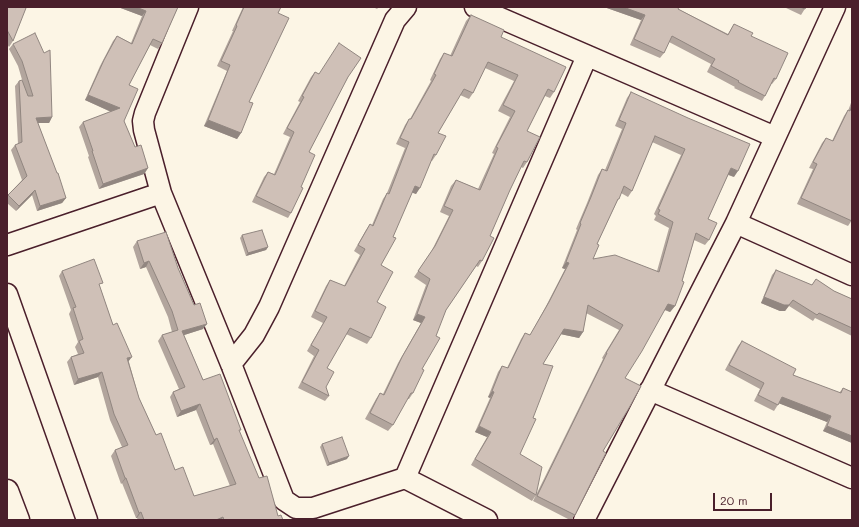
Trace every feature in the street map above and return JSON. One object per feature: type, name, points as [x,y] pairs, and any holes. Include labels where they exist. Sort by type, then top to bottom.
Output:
[{"type":"street","points":[[188,7],[145,113],[144,130],[161,193],[231,364],[284,500],[296,508],[313,508],[405,478],[487,520]]},
{"type":"street","points":[[231,364],[254,335],[269,307],[395,20],[406,7]]},
{"type":"street","points":[[475,7],[775,137]]},
{"type":"street","points":[[584,520],[736,223],[835,7]]},
{"type":"street","points":[[405,478],[588,56]]},
{"type":"street","points":[[7,246],[161,193]]},
{"type":"street","points":[[736,223],[852,275]]},
{"type":"street","points":[[7,294],[87,520]]},
{"type":"street","points":[[650,390],[852,478]]},
{"type":"building","points":[[7,7],[26,8],[13,41],[7,30]]},
{"type":"building","points":[[136,7],[178,7],[162,43],[153,39],[129,85],[138,89],[124,121],[135,147],[141,145],[148,168],[103,184],[83,122],[120,108],[88,95],[117,36],[132,44],[146,11]]},
{"type":"building","points":[[244,7],[281,7],[278,13],[289,18],[249,102],[253,103],[241,133],[208,120],[230,65],[221,61]]},
{"type":"building","points":[[623,7],[679,7],[678,9],[728,35],[734,24],[753,33],[751,36],[788,53],[776,79],[774,78],[765,96],[711,66],[715,59],[672,36],[664,53],[634,39],[645,15]]},
{"type":"building","points":[[471,15],[504,30],[501,37],[566,67],[554,92],[548,89],[527,131],[540,137],[527,162],[524,161],[510,190],[490,236],[494,238],[482,261],[480,260],[446,310],[436,336],[440,338],[422,369],[424,370],[413,393],[411,393],[393,425],[370,413],[380,393],[384,395],[402,357],[425,317],[417,314],[430,279],[418,271],[435,246],[453,210],[444,206],[456,180],[480,190],[498,148],[496,147],[515,111],[503,105],[518,75],[488,62],[473,93],[464,89],[438,133],[446,136],[436,155],[434,154],[420,188],[415,186],[393,237],[396,238],[381,265],[393,272],[377,302],[386,307],[371,338],[350,328],[327,368],[334,372],[326,387],[329,396],[302,382],[319,350],[311,345],[327,317],[315,311],[330,280],[345,286],[365,249],[358,245],[370,224],[373,226],[387,193],[389,194],[409,142],[400,138],[409,119],[411,119],[436,75],[434,74],[444,53],[452,56]]},
{"type":"building","points":[[35,33],[44,53],[50,50],[52,117],[36,118],[58,173],[66,198],[40,206],[35,190],[19,206],[8,195],[27,176],[15,145],[22,142],[19,81],[22,80],[28,96],[33,96],[22,61],[13,44]]},
{"type":"building","points":[[339,43],[361,58],[348,77],[309,152],[315,155],[301,187],[303,188],[291,213],[256,196],[268,172],[275,175],[294,132],[287,128],[304,97],[302,96],[315,72],[319,74]]},
{"type":"building","points":[[631,92],[750,144],[738,171],[731,168],[708,219],[717,223],[709,240],[696,233],[682,281],[684,282],[675,306],[668,304],[625,378],[641,386],[603,451],[606,453],[575,515],[537,496],[606,353],[623,325],[588,305],[583,332],[564,329],[543,364],[553,366],[533,418],[536,419],[520,454],[542,467],[536,495],[475,459],[491,432],[479,426],[494,392],[492,391],[502,366],[508,368],[525,333],[530,335],[569,263],[566,262],[581,224],[580,223],[602,169],[607,171],[626,123],[619,120]],"holes":[[[655,136],[685,149],[658,209],[660,210],[658,214],[673,222],[659,272],[615,255],[593,259],[599,245],[597,244],[624,186],[632,191]]]},
{"type":"building","points":[[852,105],[852,221],[801,198],[817,164],[813,162],[826,138],[833,141],[848,110],[850,111]]},
{"type":"building","points":[[262,230],[268,247],[248,253],[242,235]]},
{"type":"building","points":[[166,232],[178,268],[194,305],[200,303],[207,324],[182,331],[203,380],[220,374],[241,430],[239,430],[259,478],[267,476],[278,516],[281,515],[283,520],[224,520],[223,517],[216,520],[144,520],[141,512],[139,513],[115,450],[128,445],[114,414],[102,372],[78,379],[71,357],[84,353],[79,341],[83,339],[73,308],[76,307],[62,271],[94,259],[103,283],[99,284],[113,325],[117,323],[132,357],[127,358],[139,398],[156,435],[161,433],[175,470],[183,467],[194,496],[236,484],[217,438],[214,440],[200,404],[181,411],[173,392],[185,387],[162,335],[178,330],[172,311],[149,261],[144,263],[137,241]]},
{"type":"building","points":[[776,270],[812,285],[816,279],[834,291],[852,299],[852,328],[819,313],[817,315],[793,300],[789,305],[784,305],[764,297]]},
{"type":"building","points":[[742,341],[796,369],[793,375],[841,393],[843,388],[852,392],[852,436],[827,426],[831,416],[782,397],[778,405],[758,395],[764,383],[729,365]]},
{"type":"building","points":[[342,437],[349,456],[329,463],[322,444]]}]
